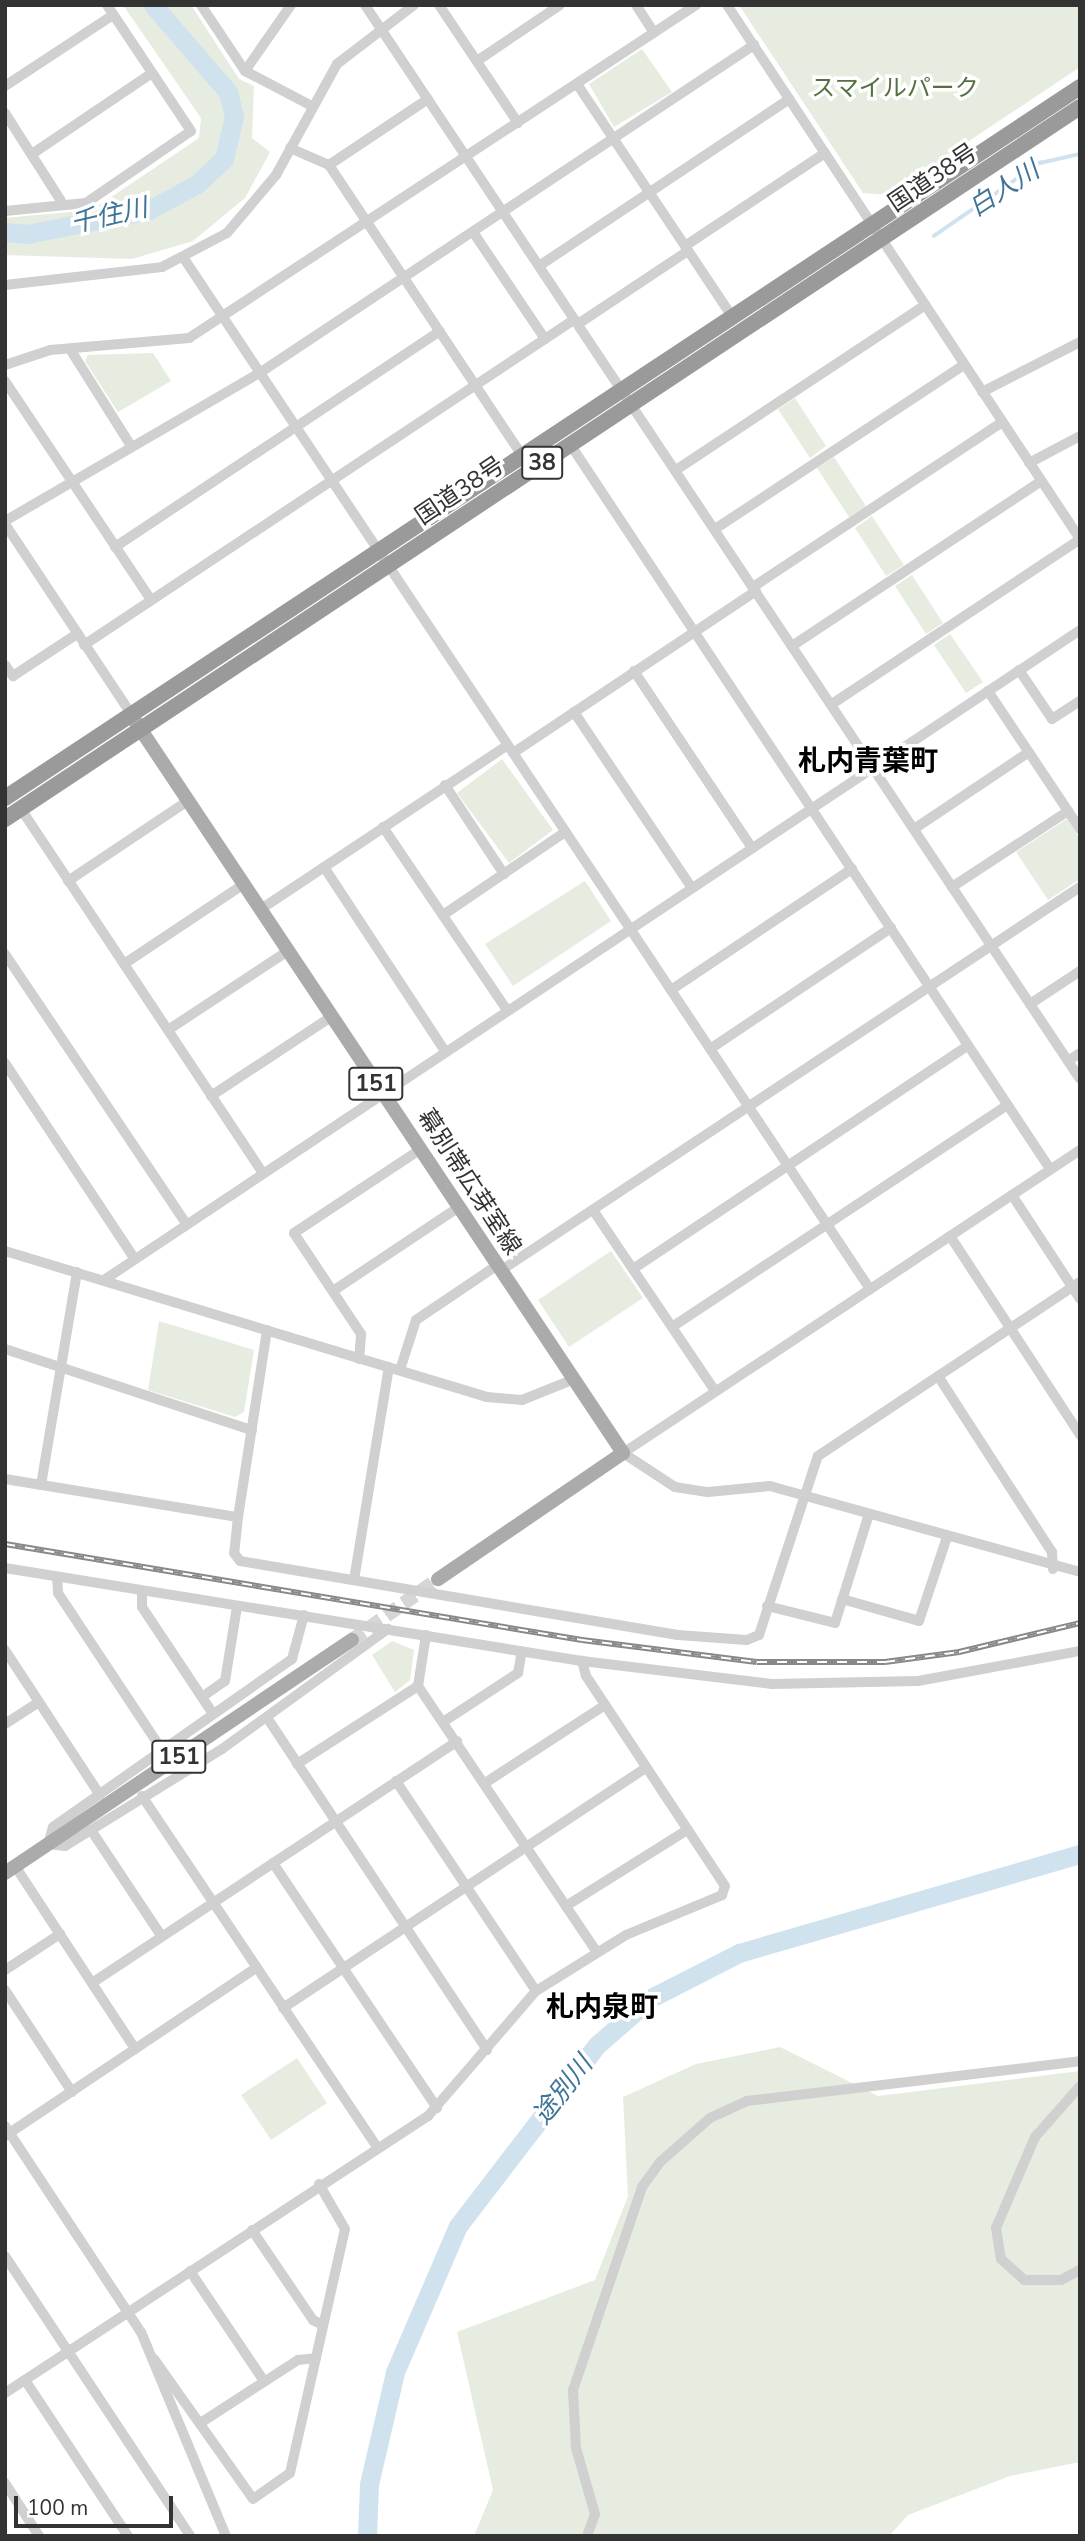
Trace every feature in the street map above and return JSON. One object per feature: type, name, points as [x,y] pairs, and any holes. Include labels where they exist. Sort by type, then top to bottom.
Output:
[{"type":"highway","name":"国道38号","points":[[5,819],[570,444],[627,396],[732,316],[1080,87]]},
{"type":"highway","name":"国道38号","points":[[5,798],[522,455],[627,396],[882,239],[1080,107]]},
{"type":"main road","name":"幕別帯広芽室線","points":[[131,714],[623,1453]]},
{"type":"main road","points":[[438,1579],[623,1453]]},
{"type":"main road","name":"151","points":[[10,1870],[352,1640]]},
{"type":"street","points":[[201,5],[244,71],[310,105]]},
{"type":"street","points":[[365,5],[1080,1079]]},
{"type":"street","points":[[5,285],[120,274],[183,257],[243,218],[289,148],[310,105],[337,64],[380,28],[414,5]]},
{"type":"street","points":[[439,5],[518,123]]},
{"type":"street","points":[[477,61],[560,5]]},
{"type":"street","points":[[636,5],[654,33]]},
{"type":"street","points":[[5,366],[70,349],[158,345],[188,338],[224,318],[369,223],[696,5]]},
{"type":"street","points":[[727,5],[1080,539],[832,704]]},
{"type":"street","points":[[244,71],[285,7]]},
{"type":"street","points":[[5,86],[110,10],[191,131],[86,203],[61,201],[5,211]]},
{"type":"street","points":[[131,714],[5,522],[70,479],[261,372],[754,45]]},
{"type":"street","points":[[32,154],[152,73]]},
{"type":"street","points":[[577,84],[732,316]]},
{"type":"street","points":[[330,166],[428,99]]},
{"type":"street","points":[[539,266],[789,99]]},
{"type":"street","points":[[5,113],[61,201]]},
{"type":"street","points":[[289,148],[330,166],[522,455]]},
{"type":"street","points":[[84,645],[475,385],[686,249],[825,153]]},
{"type":"street","points":[[473,232],[545,339]]},
{"type":"street","points":[[183,257],[870,1289]]},
{"type":"street","points":[[676,470],[925,305]]},
{"type":"street","points":[[116,547],[440,331]]},
{"type":"street","points":[[982,392],[1080,342]]},
{"type":"street","points":[[70,349],[131,446]]},
{"type":"street","points":[[715,529],[964,365]]},
{"type":"street","points":[[5,381],[151,600]]},
{"type":"street","points":[[261,909],[446,785],[574,712],[1002,422]]},
{"type":"street","points":[[1029,463],[1080,436]]},
{"type":"street","points":[[570,444],[1050,1170]]},
{"type":"street","points":[[792,646],[1041,481]]},
{"type":"street","points":[[104,1280],[262,1172],[1080,630]]},
{"type":"street","points":[[5,665],[13,676],[78,634]]},
{"type":"street","points":[[1019,670],[1052,719],[1080,701]]},
{"type":"street","points":[[634,671],[752,848]]},
{"type":"street","points":[[988,691],[1080,829]]},
{"type":"street","points":[[574,712],[691,887]]},
{"type":"street","points":[[914,829],[1029,752]]},
{"type":"street","points":[[446,785],[504,874]]},
{"type":"street","points":[[68,881],[189,800]]},
{"type":"street","points":[[21,809],[262,1172]]},
{"type":"street","points":[[952,887],[1068,811]]},
{"type":"street","points":[[383,827],[507,1010]]},
{"type":"street","points":[[443,915],[565,832]]},
{"type":"street","points":[[324,867],[445,1051]]},
{"type":"street","points":[[671,990],[852,869]]},
{"type":"street","points":[[124,964],[244,884]]},
{"type":"street","points":[[354,1580],[395,1369],[416,1320],[593,1210],[1080,887]]},
{"type":"street","points":[[710,1049],[891,928]]},
{"type":"street","points":[[168,1030],[288,951]]},
{"type":"street","points":[[5,954],[186,1223]]},
{"type":"street","points":[[1030,1004],[1080,971]]},
{"type":"street","points":[[211,1096],[331,1017]]},
{"type":"street","points":[[633,1269],[968,1046]]},
{"type":"street","points":[[1068,1061],[1080,1053]]},
{"type":"street","points":[[5,1063],[134,1258]]},
{"type":"street","points":[[672,1327],[1007,1105]]},
{"type":"street","points":[[359,1359],[361,1334],[294,1233],[421,1149]]},
{"type":"street","points":[[1079,1152],[623,1453],[675,1487],[708,1492],[757,1485],[802,1493],[1053,1569],[1080,1572]]},
{"type":"street","points":[[1012,1195],[1076,1284],[1080,1299]]},
{"type":"street","points":[[332,1291],[459,1207]]},
{"type":"street","points":[[593,1210],[715,1391]]},
{"type":"street","points":[[950,1236],[1080,1434]]},
{"type":"street","points":[[5,1251],[506,1401],[544,1395],[572,1380]]},
{"type":"street","points":[[41,1485],[77,1272]]},
{"type":"street","points":[[267,1330],[237,1517],[234,1553],[240,1561],[678,1635],[747,1640],[758,1635],[802,1493],[818,1456],[1076,1284]]},
{"type":"street","points":[[5,1349],[61,1371],[252,1430]]},
{"type":"street","points":[[938,1376],[1052,1552],[1053,1569]]},
{"type":"street","points":[[5,1479],[237,1517]]},
{"type":"street","points":[[767,1606],[835,1623],[869,1514]]},
{"type":"street","points":[[842,1599],[919,1621],[947,1537]]},
{"type":"street","points":[[5,1568],[237,1607],[304,1615],[705,1679],[837,1685],[984,1671],[1080,1651]]},
{"type":"street","points":[[57,1577],[58,1593],[164,1753]]},
{"type":"street","points":[[142,1591],[142,1607],[213,1714]]},
{"type":"street","points":[[202,1697],[225,1681],[237,1607]]},
{"type":"street","points":[[304,1615],[292,1659],[213,1714],[164,1753],[53,1827],[48,1844],[65,1846],[268,1719],[388,1629]]},
{"type":"street","points":[[426,1635],[418,1686],[596,1951]]},
{"type":"street","points":[[5,1650],[100,1795]]},
{"type":"street","points":[[443,1722],[518,1672],[522,1651]]},
{"type":"street","points":[[6,2390],[437,2108],[536,1991],[596,1951],[722,1895],[725,1886],[605,1706],[582,1661]]},
{"type":"street","points":[[297,1764],[418,1686]]},
{"type":"street","points":[[5,1724],[39,1702]]},
{"type":"street","points":[[485,1783],[605,1706]]},
{"type":"street","points":[[268,1719],[487,2050]]},
{"type":"street","points":[[92,1983],[457,1741]]},
{"type":"street","points":[[283,2008],[646,1768]]},
{"type":"street","points":[[396,1781],[536,1991]]},
{"type":"street","points":[[142,1796],[378,2148]]},
{"type":"street","points":[[90,1830],[162,1937]]},
{"type":"street","points":[[566,1906],[687,1830]]},
{"type":"street","points":[[273,1863],[437,2108]]},
{"type":"street","points":[[10,1870],[60,1934],[135,2049]]},
{"type":"street","points":[[5,1970],[60,1934]]},
{"type":"street","points":[[226,2536],[154,2359],[128,2312],[7,2132],[72,2092],[256,1968]]},
{"type":"street","points":[[5,1990],[72,2092]]},
{"type":"street","points":[[587,2536],[595,2514],[575,2438],[573,2390],[642,2186],[667,2155],[710,2118],[747,2101],[1080,2061]]},
{"type":"street","points":[[1080,2086],[1035,2137],[996,2228],[1002,2259],[1024,2280],[1061,2280],[1080,2270]]},
{"type":"street","points":[[154,2359],[202,2423],[253,2499],[290,2473],[295,2462],[345,2229],[319,2184]]},
{"type":"street","points":[[252,2230],[313,2320],[323,2325]]},
{"type":"street","points":[[5,2256],[190,2536]]},
{"type":"street","points":[[190,2271],[264,2381]]},
{"type":"street","points":[[202,2423],[298,2360],[316,2358]]},
{"type":"street","points":[[25,2380],[128,2536]]},
{"type":"street","points":[[5,2483],[39,2536]]},
{"type":"green space","points":[[123,5],[191,5],[239,79],[254,86],[252,138],[270,152],[245,198],[193,241],[132,259],[5,255],[5,218],[92,210],[199,138],[201,118]]},
{"type":"green space","name":"スマイルパーク","points":[[739,5],[1080,5],[1080,67],[888,195],[863,193]]},
{"type":"green space","points":[[642,49],[672,92],[614,127],[589,84]]},
{"type":"green space","points":[[153,353],[171,381],[118,412],[85,361],[88,355]]},
{"type":"green space","points":[[795,398],[826,446],[810,458],[778,409]]},
{"type":"green space","points":[[834,457],[866,506],[849,517],[817,468]]},
{"type":"green space","points":[[872,516],[904,565],[886,576],[855,528]]},
{"type":"green space","points":[[912,575],[943,623],[926,634],[895,586]]},
{"type":"green space","points":[[950,634],[983,682],[966,693],[934,645]]},
{"type":"green space","points":[[502,759],[553,830],[509,863],[457,793]]},
{"type":"green space","points":[[1067,819],[1080,839],[1080,879],[1048,900],[1016,852]]},
{"type":"green space","points":[[585,881],[611,921],[513,986],[485,944]]},
{"type":"green space","points":[[611,1251],[643,1298],[569,1347],[538,1300]]},
{"type":"green space","points":[[159,1321],[254,1350],[244,1412],[235,1417],[148,1390]]},
{"type":"green space","points":[[392,1641],[414,1650],[410,1680],[395,1692],[372,1655]]},
{"type":"green space","points":[[780,2047],[878,2096],[1080,2071],[1080,2462],[1010,2476],[908,2515],[889,2536],[474,2536],[493,2490],[457,2332],[595,2280],[628,2196],[623,2097],[696,2064]]},
{"type":"green space","points":[[297,2058],[327,2103],[271,2140],[241,2095]]},
{"type":"waterway","name":"千住川","points":[[5,232],[27,234],[149,210],[197,184],[224,159],[234,116],[228,92],[153,5]]},
{"type":"waterway","name":"白人川","points":[[934,236],[1040,163],[1080,154]]},
{"type":"waterway","name":"途別川","points":[[367,2536],[369,2484],[395,2372],[458,2226],[597,2045],[651,1998],[739,1953],[1080,1854]]},
{"type":"tunnel","points":[[352,1640],[438,1579]]},
{"type":"railway","points":[[5,1544],[582,1640],[757,1662],[885,1662],[959,1652],[1080,1623]]},
{"type":"district","name":"札内青葉町","points":[[868,761]]},
{"type":"district","name":"札内泉町","points":[[602,2007]]}]
